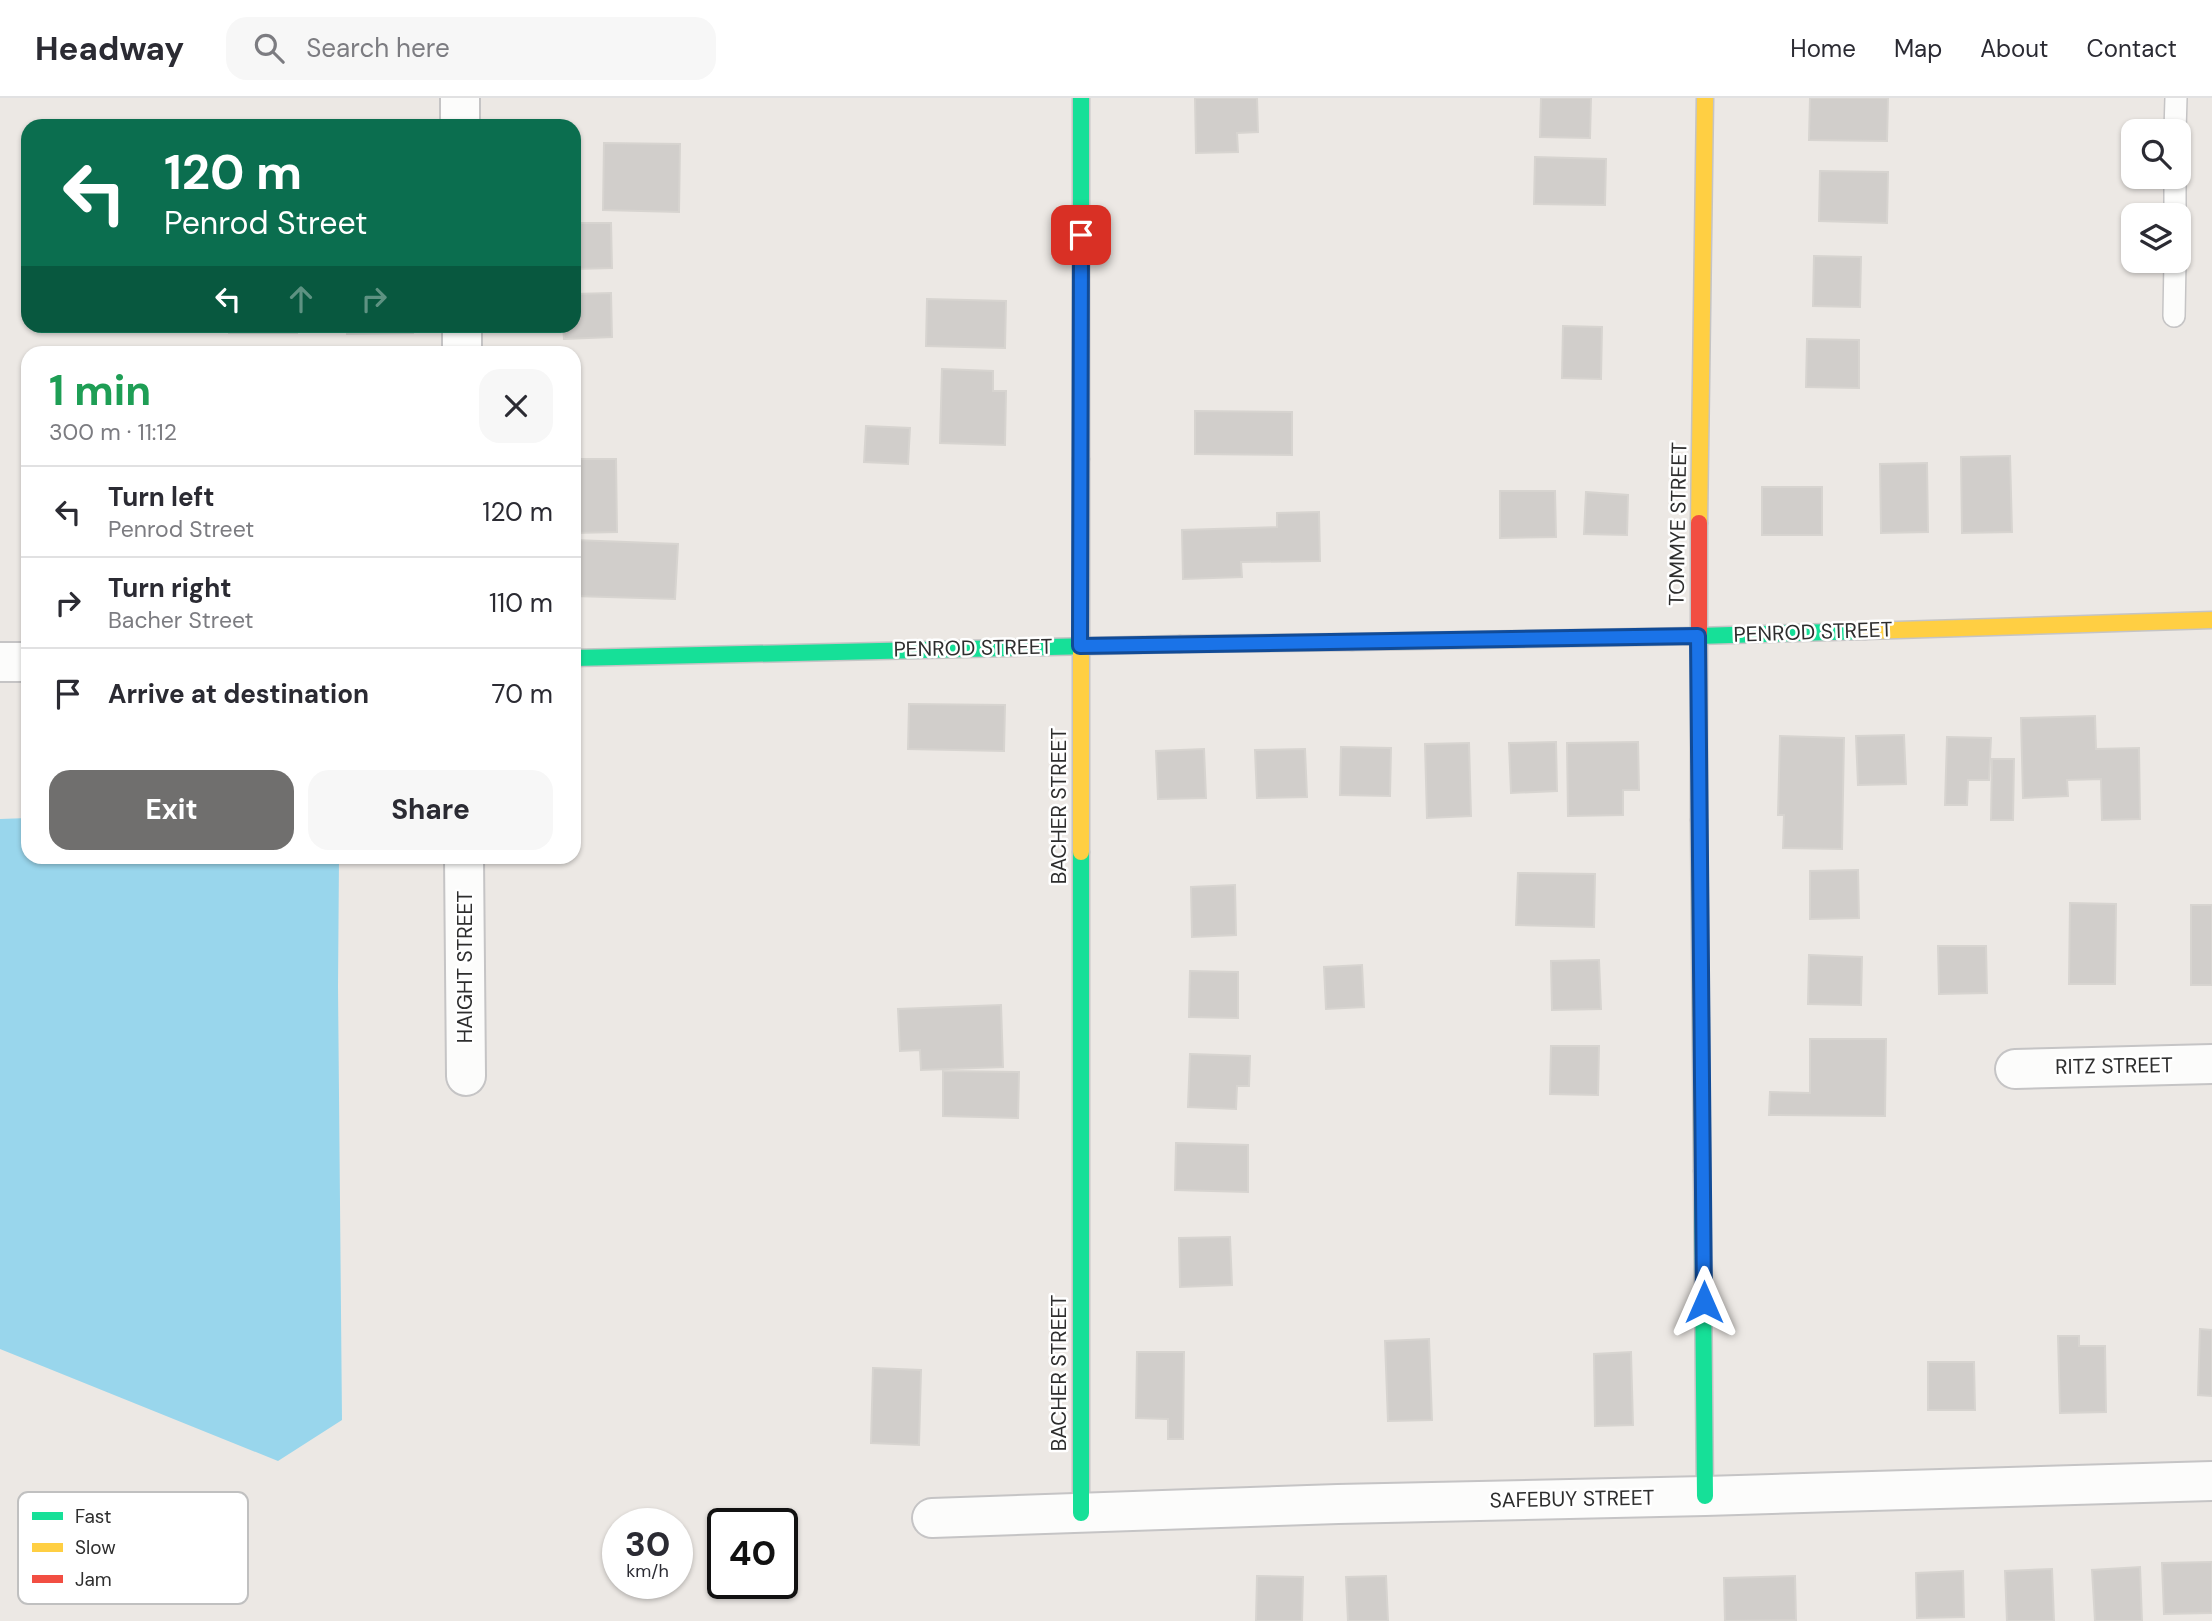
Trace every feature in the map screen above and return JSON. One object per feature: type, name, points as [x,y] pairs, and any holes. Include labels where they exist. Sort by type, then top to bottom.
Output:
[{"type":"street","points":[[460,98],[460,119]]},
{"type":"street","name":"BACHER STREET","points":[[1081,98],[1081,1513]]},
{"type":"street","name":"TOMMYE STREET","points":[[1705,98],[1698,636],[1705,1496]]},
{"type":"street","name":"PENROD STREET","points":[[581,658],[1698,636],[2212,620]]},
{"type":"street","points":[[0,662],[21,662]]},
{"type":"street","name":"HAIGHT STREET","points":[[464,864],[466,1076]]},
{"type":"street","name":"RITZ STREET","points":[[2015,1069],[2212,1064]]},
{"type":"street","name":"SAFEBUY STREET","points":[[932,1518],[1338,1504],[2212,1481]]},
{"type":"lane","points":[[2175,119],[2176,98]]},
{"type":"lane","points":[[2174,316],[2175,273]]},
{"type":"water","points":[[21,818],[21,864],[339,864],[342,1420],[278,1461],[0,1349],[0,819]]},
{"type":"building","points":[[1195,98],[1257,98],[1258,132],[1237,133],[1238,152],[1196,153]]},
{"type":"building","points":[[1541,98],[1591,98],[1590,138],[1540,137]]},
{"type":"building","points":[[1810,98],[1888,98],[1887,141],[1809,140]]},
{"type":"building","points":[[604,143],[680,144],[679,212],[603,210]]},
{"type":"building","points":[[1535,157],[1606,159],[1605,205],[1534,204]]},
{"type":"building","points":[[1820,171],[1888,172],[1887,223],[1819,221]]},
{"type":"building","points":[[581,223],[611,223],[612,268],[581,269]]},
{"type":"building","points":[[1814,256],[1861,257],[1860,307],[1813,306]]},
{"type":"building","points":[[611,293],[612,337],[564,339],[564,333],[581,333],[581,294]]},
{"type":"building","points":[[927,299],[1006,301],[1005,348],[926,346]]},
{"type":"building","points":[[1563,326],[1602,327],[1601,379],[1562,378]]},
{"type":"building","points":[[347,333],[413,333],[347,334]]},
{"type":"building","points":[[1807,339],[1859,340],[1859,388],[1806,387]]},
{"type":"building","points":[[942,369],[993,371],[993,391],[1006,391],[1005,445],[940,443]]},
{"type":"building","points":[[1195,411],[1292,412],[1292,455],[1195,454]]},
{"type":"building","points":[[866,426],[910,428],[908,464],[864,462]]},
{"type":"building","points":[[2010,456],[2012,532],[1962,533],[1961,457]]},
{"type":"building","points":[[581,459],[616,459],[617,532],[581,533]]},
{"type":"building","points":[[1927,463],[1928,532],[1881,533],[1880,464]]},
{"type":"building","points":[[1762,487],[1822,487],[1822,535],[1762,535]]},
{"type":"building","points":[[1500,491],[1555,491],[1556,537],[1500,538]]},
{"type":"building","points":[[1586,492],[1628,495],[1627,535],[1584,534]]},
{"type":"building","points":[[1319,512],[1320,561],[1241,562],[1242,577],[1183,579],[1182,530],[1277,527],[1277,513]]},
{"type":"building","points":[[581,540],[678,544],[675,599],[581,596]]},
{"type":"building","points":[[909,704],[1005,705],[1004,751],[908,749]]},
{"type":"building","points":[[2095,716],[2096,749],[2139,748],[2140,819],[2102,820],[2101,779],[2067,780],[2068,796],[2023,798],[2021,718]]},
{"type":"building","points":[[1904,735],[1906,784],[1858,785],[1856,736]]},
{"type":"building","points":[[1780,736],[1844,738],[1842,849],[1783,848],[1784,815],[1778,815]]},
{"type":"building","points":[[1947,737],[1991,738],[1989,780],[1968,780],[1967,805],[1945,805]]},
{"type":"building","points":[[1556,742],[1557,791],[1511,793],[1509,743]]},
{"type":"building","points":[[1638,742],[1639,790],[1623,790],[1623,815],[1568,816],[1567,743]]},
{"type":"building","points":[[1469,743],[1471,816],[1427,818],[1425,744]]},
{"type":"building","points":[[1341,747],[1391,748],[1390,796],[1340,795]]},
{"type":"building","points":[[1204,749],[1206,798],[1158,799],[1156,751]]},
{"type":"building","points":[[1305,749],[1307,797],[1257,798],[1255,750]]},
{"type":"building","points":[[1992,759],[2014,759],[2013,820],[1991,820]]},
{"type":"building","points":[[1858,870],[1859,918],[1810,919],[1810,871]]},
{"type":"building","points":[[1518,873],[1595,874],[1594,927],[1516,925]]},
{"type":"building","points":[[1235,885],[1236,935],[1192,937],[1191,887]]},
{"type":"building","points":[[2070,903],[2116,904],[2115,984],[2069,984]]},
{"type":"building","points":[[2191,905],[2212,905],[2212,985],[2191,985]]},
{"type":"building","points":[[1938,946],[1986,946],[1987,993],[1939,994]]},
{"type":"building","points":[[1809,955],[1862,957],[1861,1005],[1808,1004]]},
{"type":"building","points":[[1599,960],[1601,1009],[1552,1010],[1551,961]]},
{"type":"building","points":[[1362,965],[1364,1007],[1326,1009],[1324,967]]},
{"type":"building","points":[[1190,971],[1238,972],[1238,1018],[1189,1017]]},
{"type":"building","points":[[1001,1005],[1003,1067],[921,1070],[920,1050],[900,1051],[898,1009]]},
{"type":"building","points":[[1810,1039],[1886,1039],[1885,1116],[1769,1115],[1770,1092],[1810,1093]]},
{"type":"building","points":[[1551,1046],[1599,1046],[1598,1095],[1550,1094]]},
{"type":"building","points":[[1190,1054],[1250,1056],[1249,1086],[1237,1086],[1236,1109],[1188,1107]]},
{"type":"building","points":[[943,1071],[1019,1072],[1018,1118],[943,1116]]},
{"type":"building","points":[[1176,1143],[1248,1145],[1248,1192],[1175,1190]]},
{"type":"building","points":[[1230,1237],[1232,1285],[1180,1287],[1179,1238]]},
{"type":"building","points":[[2200,1329],[2212,1330],[2212,1396],[2198,1395]]},
{"type":"building","points":[[2058,1336],[2079,1336],[2079,1346],[2105,1346],[2106,1412],[2060,1413]]},
{"type":"building","points":[[1429,1339],[1432,1420],[1388,1421],[1385,1341]]},
{"type":"building","points":[[1137,1352],[1184,1352],[1183,1439],[1168,1439],[1168,1419],[1136,1418]]},
{"type":"building","points":[[1631,1352],[1633,1425],[1595,1426],[1594,1354]]},
{"type":"building","points":[[1928,1362],[1974,1362],[1975,1410],[1928,1410]]},
{"type":"building","points":[[873,1368],[921,1370],[919,1445],[871,1443]]},
{"type":"building","points":[[2212,1562],[2212,1613],[2164,1614],[2162,1563]]},
{"type":"building","points":[[2140,1567],[2142,1621],[2095,1621],[2092,1570]]},
{"type":"building","points":[[2052,1569],[2054,1621],[2007,1621],[2005,1571]]},
{"type":"building","points":[[1963,1571],[1964,1617],[1917,1618],[1916,1573]]},
{"type":"building","points":[[1257,1576],[1303,1577],[1302,1621],[1256,1621]]},
{"type":"building","points":[[1386,1576],[1388,1621],[1348,1621],[1346,1577]]},
{"type":"building","points":[[1795,1576],[1796,1620],[1725,1621],[1724,1578]]},
{"type":"traffic: fast","points":[[1081,98],[1081,459]]},
{"type":"traffic: fast","points":[[1352,642],[1865,631]]},
{"type":"traffic: fast","points":[[581,658],[1180,644]]},
{"type":"traffic: fast","points":[[1081,852],[1081,1513]]},
{"type":"traffic: fast","points":[[1702,1171],[1705,1496]]},
{"type":"traffic: slow","points":[[1699,523],[1705,98]]},
{"type":"traffic: slow","points":[[1081,459],[1081,852]]},
{"type":"traffic: slow","points":[[1865,631],[2212,620]]},
{"type":"traffic: slow","points":[[1699,820],[1702,1171]]},
{"type":"traffic: jam","points":[[1699,523],[1699,820]]},
{"type":"traffic: jam","points":[[1180,644],[1352,642]]},
{"type":"route","points":[[1081,235],[1080,646],[1698,636],[1704,1302]]}]
